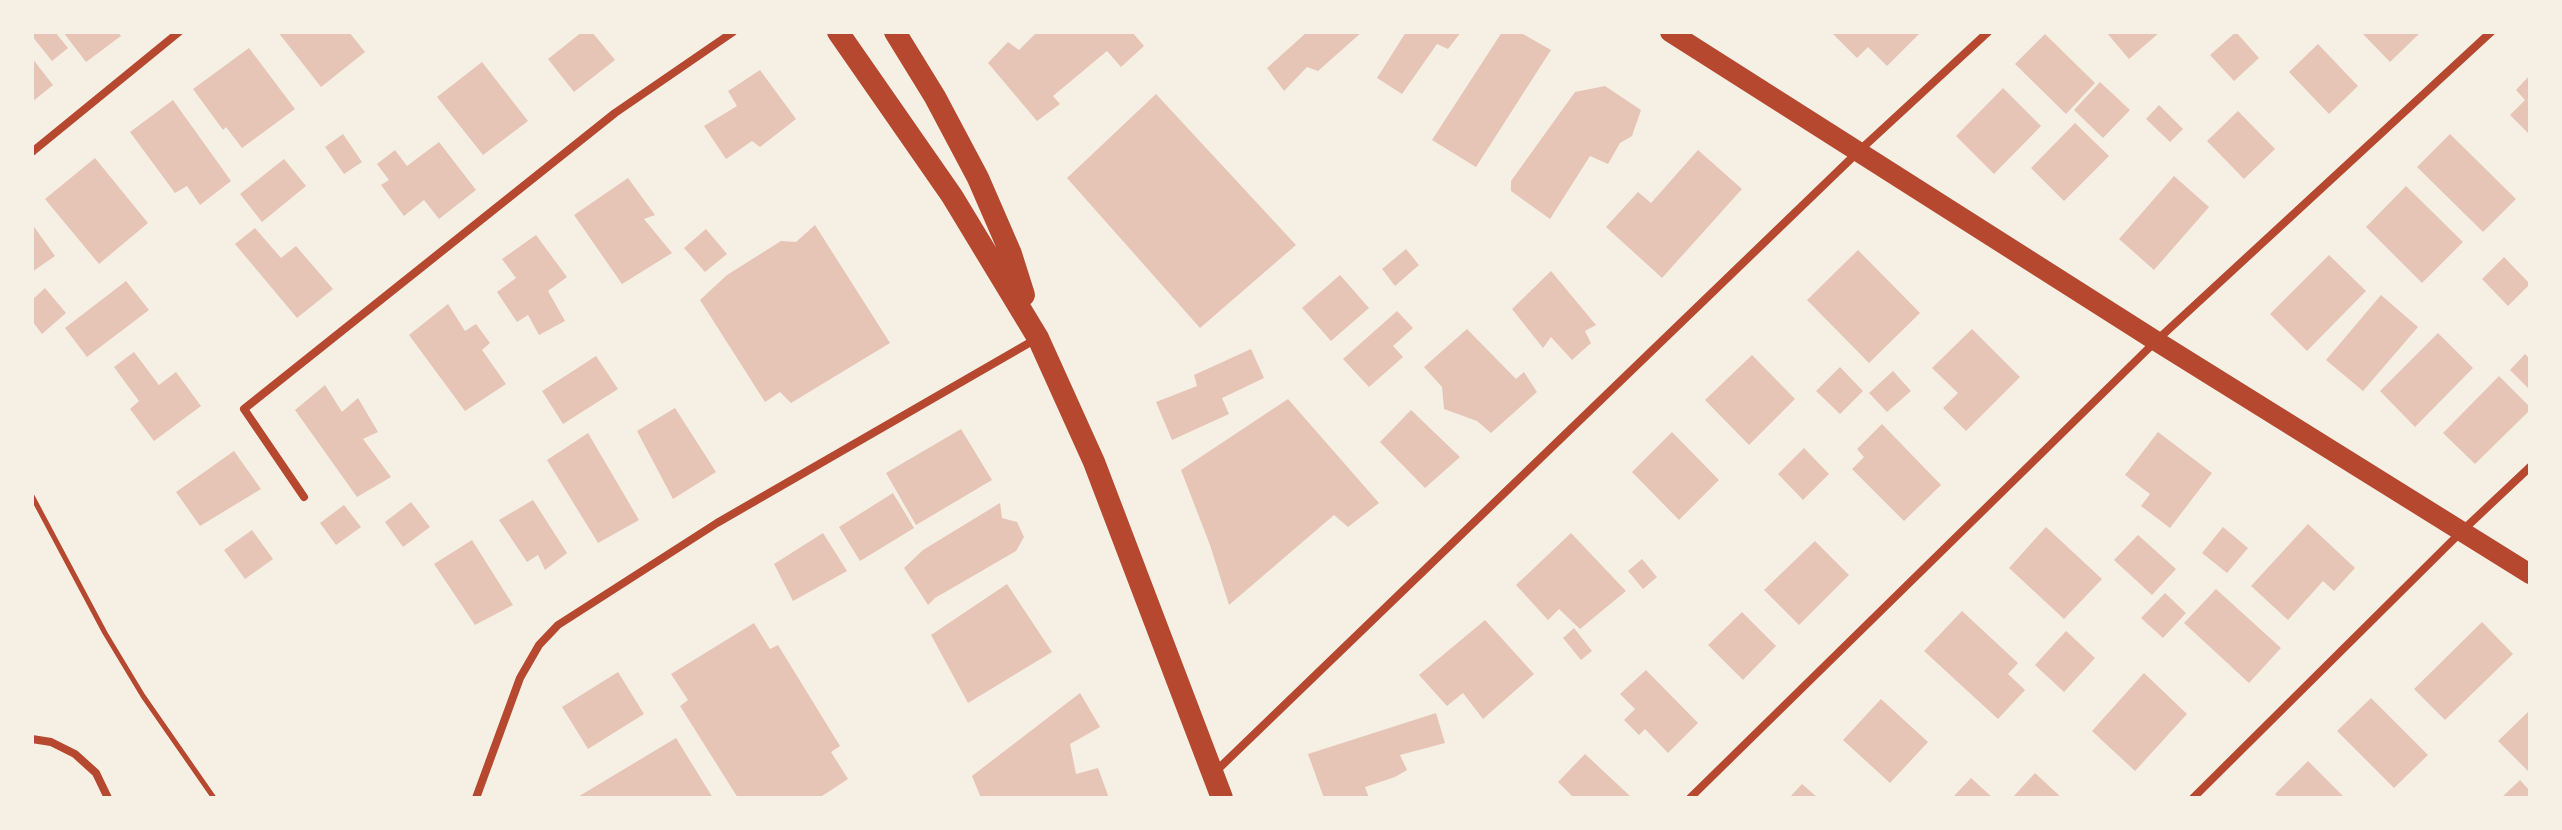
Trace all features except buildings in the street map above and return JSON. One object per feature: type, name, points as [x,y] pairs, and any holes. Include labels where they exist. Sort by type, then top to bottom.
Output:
[{"type":"highway","points":[[838,32],[952,196],[1038,338]]},
{"type":"highway","points":[[895,32],[935,97],[978,178],[1011,254],[1038,338],[1094,462],[1222,798]]},
{"type":"main road","points":[[1670,32],[2530,574]]},
{"type":"street","points":[[32,152],[179,32]]},
{"type":"street","points":[[304,497],[244,409],[615,113],[733,32]]},
{"type":"street","points":[[1213,774],[1860,150],[1988,32]]},
{"type":"street","points":[[1690,798],[2156,341],[2491,32]]},
{"type":"street","points":[[476,798],[520,678],[539,645],[558,625],[717,523],[1038,338]]},
{"type":"street","points":[[2193,798],[2530,467]]},
{"type":"street","points":[[32,739],[51,742],[75,754],[96,773],[108,798]]},
{"type":"path","points":[[32,496],[105,633],[214,798]]}]
